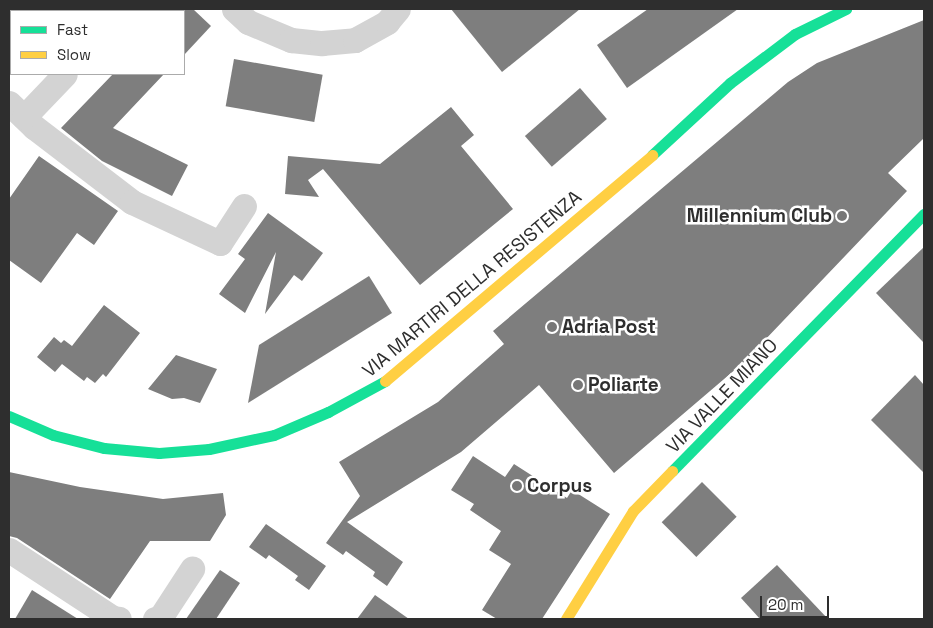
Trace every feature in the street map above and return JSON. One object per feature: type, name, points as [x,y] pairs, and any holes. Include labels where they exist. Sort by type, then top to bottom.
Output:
[{"type":"main road","name":"VIA MARTIRI DELLA RESISTENZA","points":[[9,416],[53,435],[104,448],[159,453],[209,449],[274,435],[378,388],[656,152],[730,83],[795,34],[846,9]]},
{"type":"main road","name":"VIA VALLE MIANO","points":[[566,619],[633,511],[924,214]]},
{"type":"street","points":[[234,9],[248,22],[291,40],[322,44],[355,40],[387,22],[398,9]]},
{"type":"street","points":[[64,75],[16,110],[132,202],[220,243],[244,206]]},
{"type":"street","points":[[9,550],[113,618],[119,619]]},
{"type":"street","points":[[155,619],[160,618],[192,569]]},
{"type":"building","points":[[193,9],[211,26],[185,54],[185,10]]},
{"type":"building","points":[[451,9],[580,9],[502,72]]},
{"type":"building","points":[[648,9],[738,9],[627,88],[597,45]]},
{"type":"building","points":[[924,20],[924,138],[888,173],[907,191],[744,362],[614,473],[539,385],[461,452],[347,522],[403,562],[387,586],[373,576],[375,572],[346,551],[343,555],[326,543],[360,496],[339,462],[438,402],[504,344],[493,331],[788,82],[817,63]]},
{"type":"building","points":[[234,59],[323,75],[314,122],[226,106]]},
{"type":"building","points":[[112,75],[163,75],[113,128],[188,165],[172,196],[102,161],[61,128]]},
{"type":"building","points":[[580,88],[607,119],[552,167],[525,136]]},
{"type":"building","points":[[451,107],[474,135],[461,146],[513,209],[420,285],[323,169],[308,180],[319,197],[285,194],[288,156],[380,164]]},
{"type":"building","points":[[39,156],[118,211],[94,245],[77,233],[41,283],[9,260],[9,199]]},
{"type":"building","points":[[268,213],[323,253],[302,281],[294,275],[265,314],[276,252],[245,313],[219,294],[245,259],[238,254]]},
{"type":"building","points":[[924,247],[924,343],[876,293]]},
{"type":"building","points":[[369,276],[392,313],[248,403],[259,345]]},
{"type":"building","points":[[104,305],[140,333],[106,377],[103,374],[95,383],[87,377],[84,381],[62,364],[55,372],[37,357],[54,337],[61,343],[64,340],[72,346]]},
{"type":"building","points":[[176,355],[217,369],[200,403],[184,398],[172,399],[148,389]]},
{"type":"building","points":[[915,375],[924,385],[924,473],[871,420]]},
{"type":"building","points":[[473,456],[505,477],[514,464],[567,498],[572,490],[610,514],[542,619],[497,619],[482,610],[511,564],[489,550],[501,531],[470,510],[474,504],[451,490]]},
{"type":"building","points":[[9,472],[80,487],[163,499],[223,493],[226,515],[210,541],[150,541],[110,599],[17,538],[9,536]]},
{"type":"building","points":[[702,482],[737,517],[696,557],[662,522]]},
{"type":"building","points":[[266,524],[326,566],[309,590],[295,580],[298,576],[269,555],[266,559],[249,547]]},
{"type":"building","points":[[777,565],[828,619],[760,619],[741,598]]},
{"type":"building","points":[[220,570],[240,583],[216,619],[186,619]]},
{"type":"building","points":[[32,590],[78,619],[15,619]]},
{"type":"building","points":[[375,595],[409,619],[357,619]]},
{"type":"traffic: fast","points":[[652,155],[730,83],[795,34],[846,9]]},
{"type":"traffic: fast","points":[[672,471],[924,214]]},
{"type":"traffic: fast","points":[[9,416],[53,435],[104,448],[159,453],[209,449],[274,435],[328,412],[385,381]]},
{"type":"traffic: slow","points":[[385,381],[652,155]]},
{"type":"traffic: slow","points":[[566,619],[633,511],[672,471]]},
{"type":"place","name":"Millennium Club","points":[[842,216]]},
{"type":"place","name":"Adria Post","points":[[552,327]]},
{"type":"place","name":"Poliarte","points":[[578,385]]},
{"type":"place","name":"Corpus","points":[[517,486]]}]
